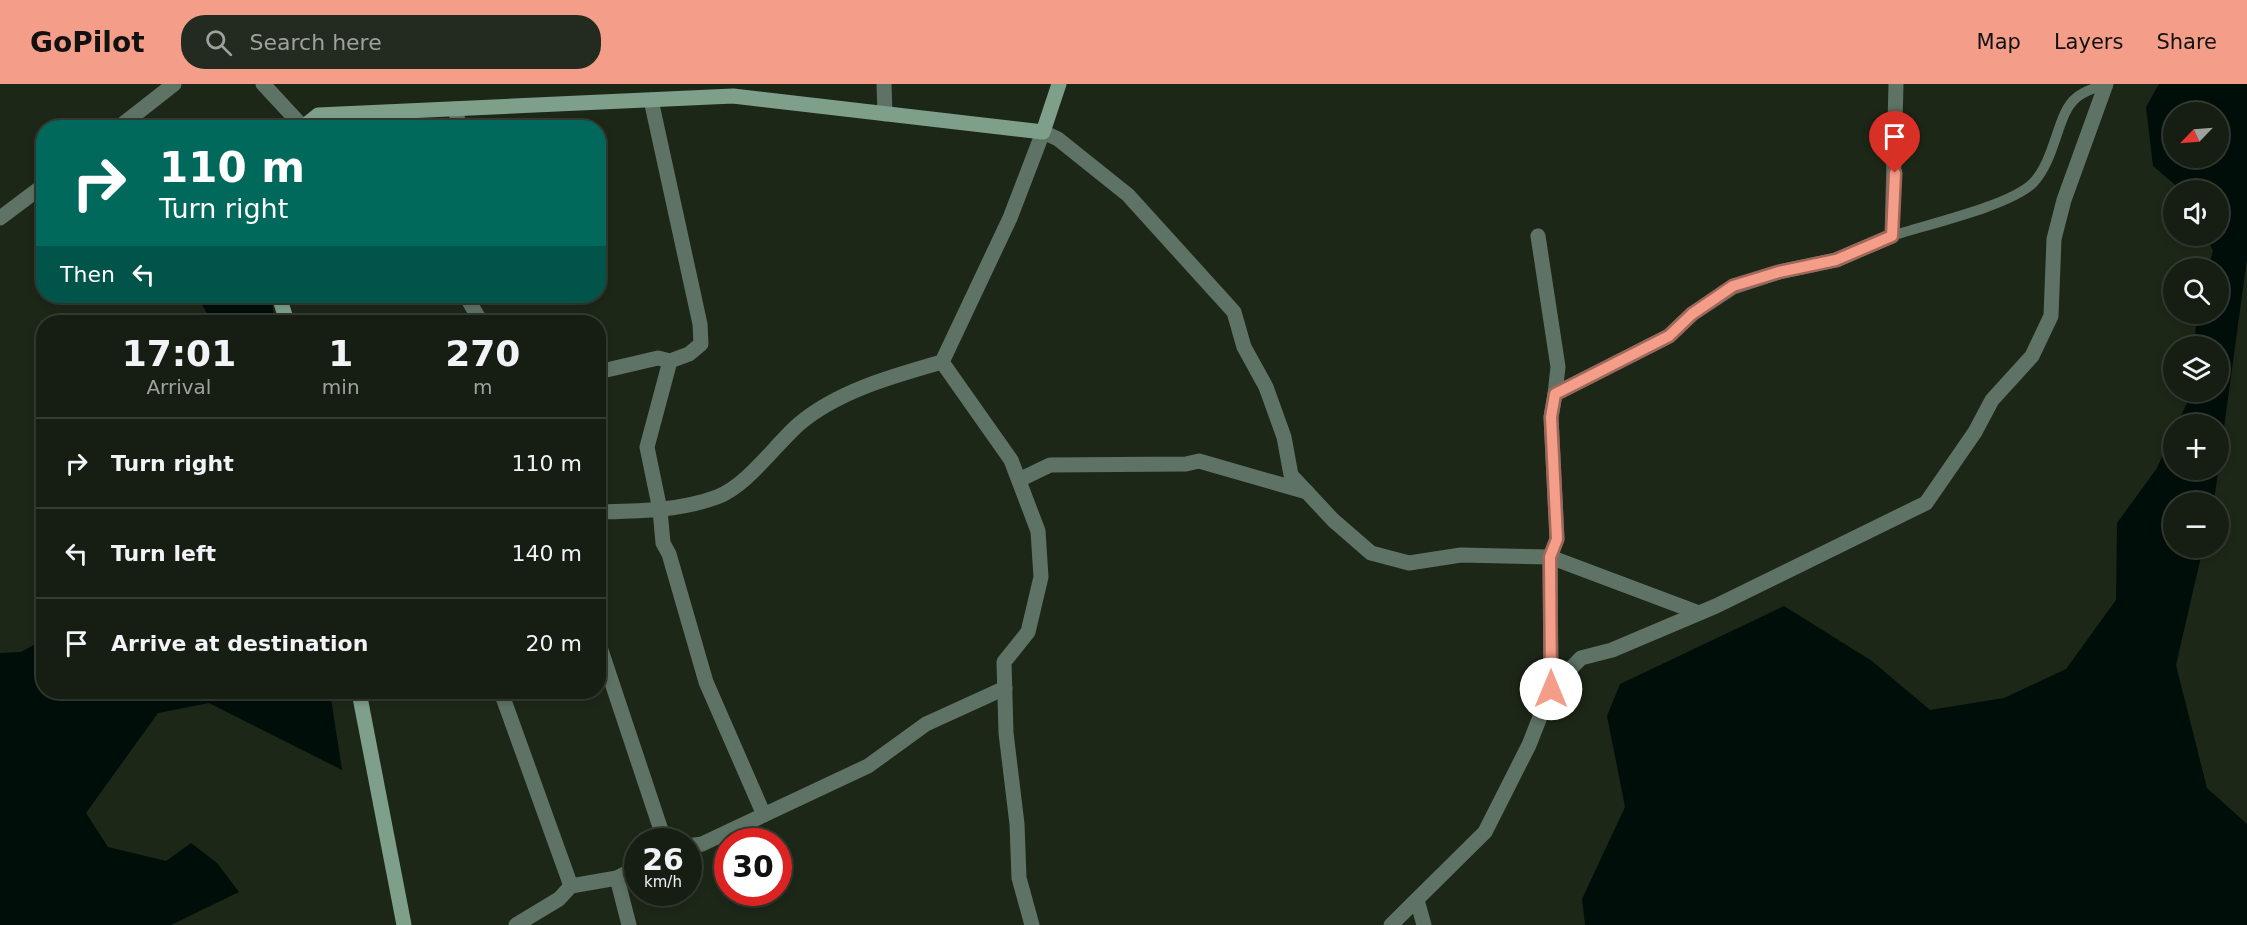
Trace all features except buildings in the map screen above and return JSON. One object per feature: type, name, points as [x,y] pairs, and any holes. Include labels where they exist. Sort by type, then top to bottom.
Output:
[{"type":"street","points":[[128,120],[174,84]]},
{"type":"street","points":[[263,84],[296,120]]},
{"type":"street","points":[[884,84],[885,114]]},
{"type":"street","points":[[606,512],[660,510],[718,497],[753,471],[800,424],[834,401],[942,362],[1010,218],[1059,84]]},
{"type":"street","points":[[1555,394],[1669,336],[1692,314],[1733,286],[1779,272],[1836,260],[1892,236],[1896,84]]},
{"type":"street","points":[[1551,689],[1581,658],[1612,650],[1700,613],[1926,503],[1975,432],[1992,400],[2032,356],[2051,316],[2054,239],[2064,200],[2105,84]]},
{"type":"street","points":[[311,120],[318,115],[733,96],[1043,132],[1058,139],[1128,195],[1234,312],[1244,347],[1266,387],[1281,427],[1291,475],[1333,520],[1371,553],[1409,563],[1461,555],[1550,557],[1666,603],[1700,613]]},
{"type":"street","points":[[606,370],[658,358],[670,361],[689,354],[701,344],[700,324],[651,100]]},
{"type":"street","points":[[455,109],[457,120]]},
{"type":"street","points":[[0,218],[36,191]]},
{"type":"street","points":[[1390,925],[1485,832],[1529,745],[1551,689],[1550,557],[1557,539],[1551,417],[1558,367],[1538,236]]},
{"type":"street","points":[[670,361],[647,447],[660,510],[663,543],[669,554],[706,682],[764,815]]},
{"type":"street","points":[[942,362],[1011,460],[1038,531],[1041,577],[1028,632],[1004,662],[1019,879],[1032,925]]},
{"type":"street","points":[[1019,480],[1050,465],[1186,464],[1199,461],[1307,492]]},
{"type":"street","points":[[606,664],[660,828]]},
{"type":"street","points":[[702,844],[868,766],[926,724],[1005,688]]},
{"type":"street","points":[[360,699],[404,925]]},
{"type":"street","points":[[504,699],[571,886]]},
{"type":"street","points":[[516,925],[559,899],[571,886],[617,879],[624,875]]},
{"type":"street","points":[[617,879],[629,925]]},
{"type":"street","points":[[1417,900],[1424,925]]},
{"type":"lane","points":[[1892,236],[2005,200],[2032,184],[2050,160],[2062,119],[2075,98],[2105,84]]},
{"type":"shaded area","points":[[2159,84],[2247,84],[2247,259],[2229,391],[2229,336],[2195,336],[2196,324],[2229,324],[2229,258],[2211,258],[2213,251],[2211,246],[2229,246],[2229,180],[2169,180],[2153,166],[2146,107]]},
{"type":"shaded area","points":[[201,303],[272,303],[274,315],[208,315]]},
{"type":"shaded area","points":[[2188,402],[2228,402],[2226,414],[2182,414]]},
{"type":"shaded area","points":[[2163,454],[2163,480],[2217,480],[2215,492],[2163,492],[2163,558],[2201,558],[2176,665],[2207,788],[2247,824],[2247,925],[1585,925],[1582,899],[1625,807],[1607,716],[1620,684],[1784,606],[1872,661],[1930,710],[2004,698],[2066,669],[2116,600],[2117,523],[2157,468]]},
{"type":"shaded area","points":[[36,644],[36,699],[331,699],[342,770],[209,703],[158,713],[86,813],[108,847],[166,861],[191,843],[217,863],[239,892],[171,925],[0,925],[0,653],[21,652]]},
{"type":"route","points":[[1551,689],[1550,557],[1557,539],[1551,417],[1555,394],[1669,336],[1692,314],[1733,286],[1779,272],[1836,260],[1892,236],[1895,173]]}]
